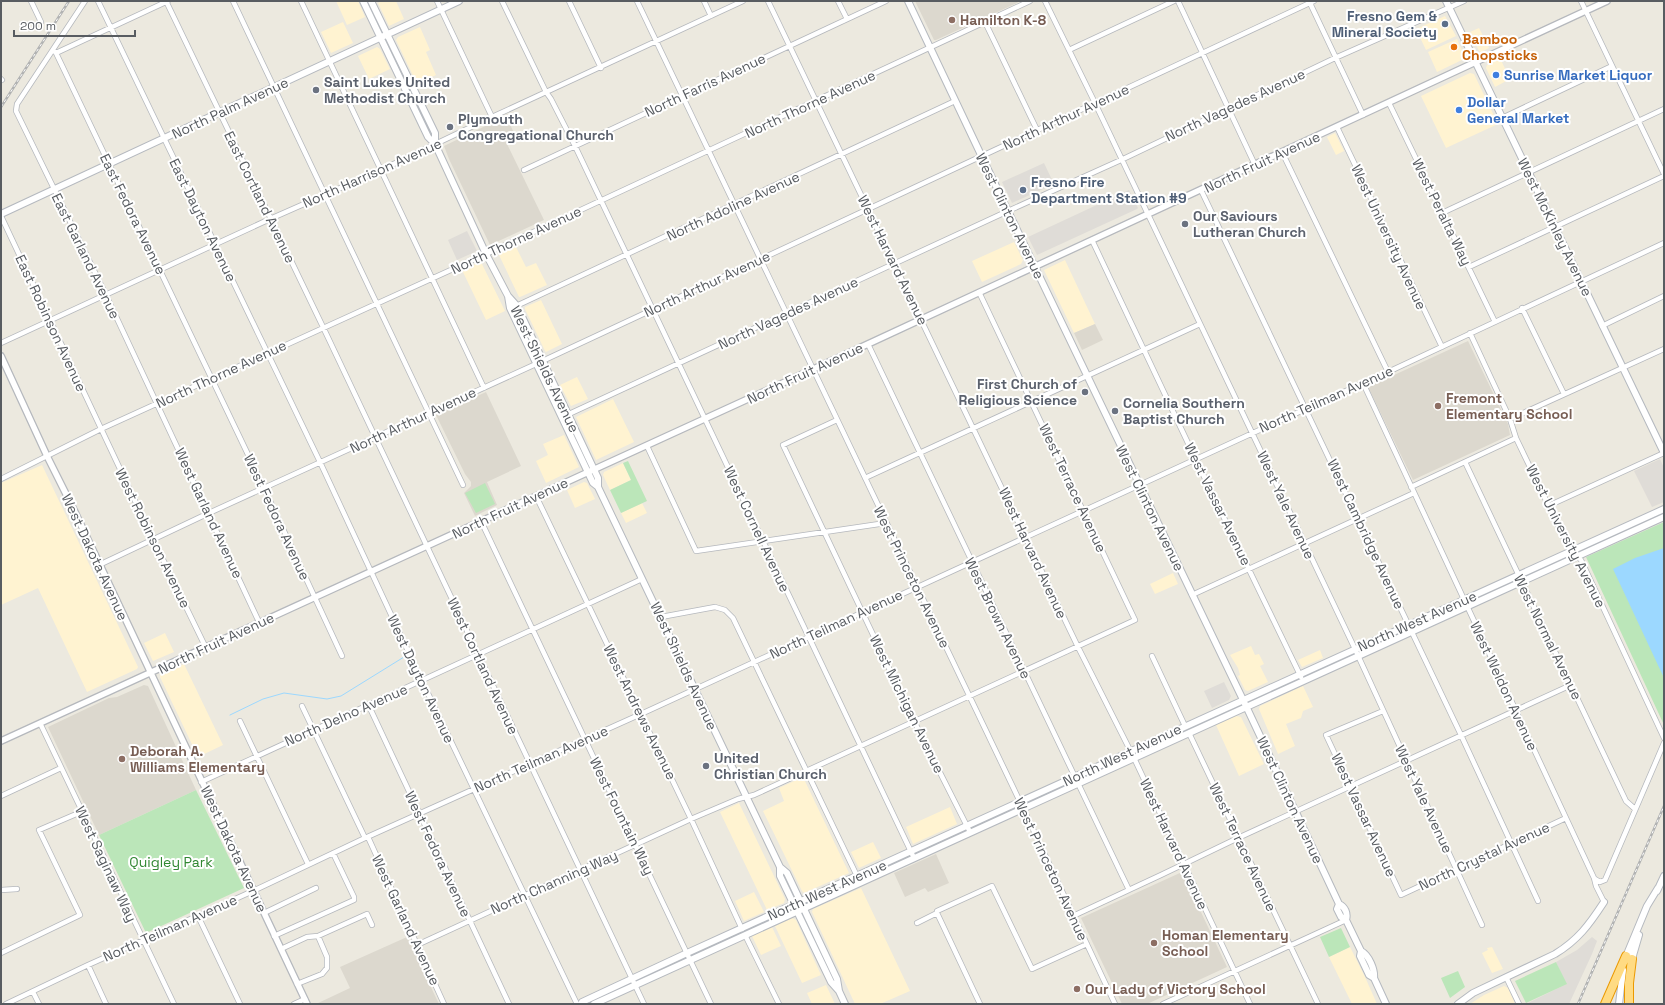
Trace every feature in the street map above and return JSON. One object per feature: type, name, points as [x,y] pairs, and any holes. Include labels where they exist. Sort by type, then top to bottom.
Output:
[{"type":"highway","points":[[1605,1004],[1629,958]]},
{"type":"highway","points":[[1629,958],[1629,1004]]},
{"type":"main road","name":"West Shields Avenue","points":[[363,1],[428,137],[435,144],[486,254],[508,296],[517,306],[599,480],[598,487]]},
{"type":"main road","name":"West Shields Avenue","points":[[371,1],[435,134],[435,144]]},
{"type":"main road","name":"North Palm Avenue","points":[[1,215],[53,189],[164,139],[459,1]]},
{"type":"main road","name":"West Clinton Avenue","points":[[908,1],[929,48],[1246,706],[1339,904],[1343,906],[1347,914],[1346,920],[1361,951],[1360,956],[1369,975],[1374,978],[1386,1004]]},
{"type":"main road","name":"West McKinley Avenue","points":[[1446,1],[1664,453]]},
{"type":"main road","name":"West Shields Avenue","points":[[508,296],[510,308],[548,390],[593,483],[598,487],[780,867],[787,873],[837,979],[839,991],[845,1004]]},
{"type":"main road","points":[[548,390],[554,396],[564,413],[569,414]]},
{"type":"main road","name":"North West Avenue","points":[[594,1004],[687,953],[1074,777],[1189,733],[1412,632],[1519,575],[1664,509]]},
{"type":"main road","name":"North West Avenue","points":[[581,1004],[582,1002],[690,960],[804,909],[1078,783],[1186,726],[1355,649],[1409,625],[1522,581],[1664,516]]},
{"type":"main road","name":"West Shields Avenue","points":[[780,867],[780,876],[797,912],[831,982],[839,991]]},
{"type":"main road","points":[[1619,1004],[1620,982],[1649,907],[1664,876]]},
{"type":"main road","points":[[1458,1004],[1473,993],[1554,954],[1574,941],[1592,921],[1604,902]]},
{"type":"street","points":[[30,1],[41,22]]},
{"type":"street","points":[[54,52],[85,1]]},
{"type":"street","name":"East Dayton Avenue","points":[[98,1],[266,353]]},
{"type":"street","points":[[54,52],[111,28],[167,1]]},
{"type":"street","name":"East Cortland Avenue","points":[[167,1],[219,113],[323,327]]},
{"type":"street","points":[[234,1],[463,485]]},
{"type":"street","points":[[301,1],[484,388]]},
{"type":"street","points":[[437,1],[492,117]]},
{"type":"street","name":"West Cornell Avenue","points":[[502,1],[546,92],[575,146],[914,858]]},
{"type":"street","points":[[569,1],[601,68]]},
{"type":"street","name":"West Princeton Avenue","points":[[637,1],[1023,808],[1115,1004]]},
{"type":"street","points":[[704,1],[711,16]]},
{"type":"street","name":"North Harrison Avenue","points":[[1,344],[270,219],[381,170],[743,1]]},
{"type":"street","name":"West Harvard Avenue","points":[[768,1],[1078,647],[1132,755],[1250,1004]]},
{"type":"street","points":[[838,1],[847,19]]},
{"type":"street","name":"North Farris Avenue","points":[[524,170],[886,1]]},
{"type":"street","name":"North Thorne Avenue","points":[[1,479],[101,429],[486,254],[1030,1]]},
{"type":"street","name":"West Yale Avenue","points":[[1044,1],[1095,103],[1355,649],[1382,711],[1482,925]]},
{"type":"street","points":[[1069,50],[1174,1]]},
{"type":"street","points":[[1178,1],[1255,165]]},
{"type":"street","name":"North Vagedes Avenue","points":[[569,414],[894,263],[1121,160],[1335,58],[1464,1]]},
{"type":"street","points":[[1469,267],[1555,228],[1664,175],[1581,1]]},
{"type":"street","name":"North Fruit Avenue","points":[[1,741],[150,673],[205,646],[314,598],[370,571],[647,446],[1607,1]]},
{"type":"street","points":[[1311,2],[1362,115]]},
{"type":"street","name":"North Arthur Avenue","points":[[99,565],[320,462],[543,361],[1311,2]]},
{"type":"street","points":[[985,22],[1037,130]]},
{"type":"street","name":"East Garland Avenue","points":[[54,52],[16,108],[53,189],[158,404]]},
{"type":"street","name":"East Fedora Avenue","points":[[54,52],[212,379]]},
{"type":"street","points":[[1502,118],[1612,66]]},
{"type":"street","name":"North Adoline Avenue","points":[[510,308],[955,102]]},
{"type":"street","name":"West Peralta Way","points":[[1389,103],[1495,322]]},
{"type":"street","points":[[1442,213],[1664,108]]},
{"type":"street","name":"West University Avenue","points":[[1337,127],[1442,347]]},
{"type":"street","points":[[1282,152],[1388,372]]},
{"type":"street","name":"West Cambridge Avenue","points":[[1201,190],[1409,625],[1538,901]]},
{"type":"street","name":"East Robinson Avenue","points":[[1,215],[101,429]]},
{"type":"street","name":"West Vassar Avenue","points":[[1092,240],[1303,681]]},
{"type":"street","name":"North Teilman Avenue","points":[[6,1004],[88,965],[253,891],[308,864],[641,714],[1196,460],[1306,408],[1388,372],[1522,308],[1664,243]]},
{"type":"street","name":"West Terrace Avenue","points":[[979,292],[1135,620],[1078,647]]},
{"type":"street","points":[[1602,326],[1664,296]]},
{"type":"street","points":[[1522,308],[1564,394]]},
{"type":"street","points":[[865,478],[1200,324]]},
{"type":"street","name":"West Cortland Avenue","points":[[323,327],[477,655],[644,1004]]},
{"type":"street","name":"West University Avenue","points":[[1470,333],[1510,419],[1516,438],[1568,548],[1581,560],[1664,738]]},
{"type":"street","name":"West Brown Avenue","points":[[868,344],[1023,672],[1129,890]]},
{"type":"street","points":[[1510,419],[1664,349]]},
{"type":"street","name":"West Dayton Avenue","points":[[266,353],[320,462],[422,681],[577,1004]]},
{"type":"street","name":"West Dakota Avenue","points":[[1,356],[306,1002]]},
{"type":"street","name":"West Fedora Avenue","points":[[212,379],[342,656]]},
{"type":"street","name":"West Weldon Avenue","points":[[1363,383],[1604,902]]},
{"type":"street","name":"West Garland Avenue","points":[[158,404],[259,622]]},
{"type":"street","name":"West Michigan Avenue","points":[[837,420],[783,445],[914,721],[970,832]]},
{"type":"street","name":"West Robinson Avenue","points":[[101,429],[205,646]]},
{"type":"street","points":[[1411,487],[1516,438]]},
{"type":"street","points":[[647,446],[696,551],[886,523]]},
{"type":"street","points":[[1548,506],[1664,453]]},
{"type":"street","name":"West Normal Avenue","points":[[1465,462],[1626,801],[1635,809]]},
{"type":"street","points":[[1192,595],[1249,567],[1414,493]]},
{"type":"street","name":"West Andrews Avenue","points":[[536,496],[691,819],[742,929]]},
{"type":"street","name":"West Fountain Way","points":[[481,521],[711,1004]]},
{"type":"street","name":"North Delno Avenue","points":[[201,782],[642,579]]},
{"type":"street","points":[[661,617],[716,608],[725,610],[733,618],[857,876]]},
{"type":"street","points":[[746,797],[754,795],[1078,647]]},
{"type":"street","points":[[1152,656],[1186,726]]},
{"type":"street","points":[[1073,916],[1571,684]]},
{"type":"street","name":"West Fedora Avenue","points":[[368,704],[509,1004]]},
{"type":"street","name":"West Garland Avenue","points":[[302,706],[390,884],[444,1004]]},
{"type":"street","name":"West Vassar Avenue","points":[[1382,711],[1326,736],[1401,895]]},
{"type":"street","points":[[240,720],[308,864]]},
{"type":"street","name":"West Saginaw Way","points":[[40,723],[81,812],[174,1004]]},
{"type":"street","name":"West Terrace Avenue","points":[[1189,733],[1318,1004]]},
{"type":"street","points":[[1594,878],[1598,882],[1605,880],[1664,743]]},
{"type":"street","points":[[1,796],[61,768]]},
{"type":"street","name":"North Channing Way","points":[[417,945],[469,920],[581,871],[691,819],[746,797]]},
{"type":"street","points":[[1,953],[80,915],[39,830],[81,812]]},
{"type":"street","name":"North Crystal Avenue","points":[[1401,895],[1566,818]]},
{"type":"street","points":[[274,936],[354,900],[354,897],[333,853]]},
{"type":"street","points":[[917,923],[937,913],[937,911],[992,886],[1032,969],[1087,944]]},
{"type":"street","points":[[264,913],[316,888]]},
{"type":"street","points":[[1,890],[17,889]]},
{"type":"street","points":[[937,913],[980,1004]]},
{"type":"street","points":[[281,949],[307,937],[318,936],[367,914],[372,925]]},
{"type":"street","points":[[198,916],[240,1004]]},
{"type":"street","points":[[1163,1004],[1346,920]]},
{"type":"street","points":[[745,935],[778,1004]]},
{"type":"street","points":[[297,984],[322,974],[327,968],[328,956],[318,936]]},
{"type":"street","points":[[88,965],[106,1004]]},
{"type":"street","points":[[1506,977],[1519,1004]]},
{"type":"street","points":[[33,992],[39,1004]]},
{"type":"street","points":[[294,1004],[306,1002]]},
{"type":"shaded area","points":[[336,1],[358,1],[365,17],[347,25]]},
{"type":"shaded area","points":[[382,1],[396,1],[404,19],[389,26],[378,3]]},
{"type":"shaded area","name":"Hamilton K-8","points":[[915,1],[1021,1],[934,40]]},
{"type":"shaded area","points":[[1445,16],[1456,36],[1426,50],[1416,29]]},
{"type":"shaded area","points":[[343,22],[353,43],[331,53],[321,32]]},
{"type":"shaded area","points":[[420,27],[430,50],[426,52],[436,75],[417,84],[396,40],[398,37]]},
{"type":"shaded area","points":[[1479,28],[1489,48],[1481,52],[1479,51],[1470,32]]},
{"type":"shaded area","points":[[1457,39],[1465,57],[1464,59],[1437,72],[1428,52]]},
{"type":"shaded area","points":[[377,47],[380,49],[390,69],[369,79],[358,56]]},
{"type":"shaded area","points":[[1499,56],[1510,79],[1495,87],[1486,68],[1487,65],[1498,60]]},
{"type":"shaded area","points":[[1470,73],[1474,74],[1498,124],[1446,148],[1421,96]]},
{"type":"shaded area","points":[[506,116],[516,137],[506,142],[544,220],[490,245],[444,146]]},
{"type":"shaded area","points":[[1335,133],[1344,151],[1336,155],[1327,137]]},
{"type":"shaded area","points":[[1044,163],[1054,184],[1012,203],[1002,182]]},
{"type":"shaded area","points":[[1129,190],[1138,208],[1137,209],[1037,255],[1028,237]]},
{"type":"shaded area","points":[[467,231],[477,251],[457,260],[448,240]]},
{"type":"shaded area","points":[[1014,242],[1023,260],[1021,264],[982,282],[972,261]]},
{"type":"shaded area","points":[[515,245],[526,267],[536,263],[547,285],[520,297],[499,255],[499,253]]},
{"type":"shaded area","points":[[1065,260],[1095,324],[1074,333],[1044,270]]},
{"type":"shaded area","points":[[481,262],[505,311],[486,320],[462,270]]},
{"type":"shaded area","points":[[541,300],[562,344],[546,352],[525,309],[525,307]]},
{"type":"shaded area","points":[[1095,324],[1103,340],[1082,350],[1074,333]]},
{"type":"shaded area","name":"Fremont Elementary School","points":[[1468,341],[1508,424],[1510,435],[1413,480],[1368,387]]},
{"type":"shaded area","points":[[577,377],[588,399],[571,406],[560,385]]},
{"type":"shaded area","points":[[486,392],[521,466],[487,482],[497,505],[475,516],[464,493],[471,486],[471,482],[465,474],[436,415]]},
{"type":"shaded area","points":[[613,399],[634,442],[596,460],[576,417]]},
{"type":"shaded area","points":[[564,435],[579,467],[546,483],[536,461],[548,455],[543,444]]},
{"type":"shaded area","points":[[1660,459],[1664,468],[1664,502],[1652,507],[1634,471]]},
{"type":"shaded area","points":[[623,463],[631,480],[610,490],[603,475],[604,472]]},
{"type":"shaded area","points":[[42,465],[138,667],[137,669],[87,692],[38,588],[1,605],[1,483]]},
{"type":"shaded area","points":[[584,482],[587,483],[595,499],[575,508],[567,490]]},
{"type":"shaded area","points":[[642,503],[647,513],[626,523],[621,513]]},
{"type":"shaded area","points":[[1173,573],[1178,584],[1155,594],[1150,584]]},
{"type":"shaded area","points":[[165,633],[174,652],[153,661],[144,643]]},
{"type":"shaded area","points":[[1251,646],[1255,655],[1259,654],[1264,664],[1260,666],[1268,682],[1248,691],[1245,690],[1238,676],[1240,675],[1238,668],[1230,655]]},
{"type":"shaded area","points":[[1320,650],[1323,658],[1302,667],[1298,660]]},
{"type":"shaded area","points":[[184,664],[223,745],[198,757],[160,677],[160,675]]},
{"type":"shaded area","points":[[1224,682],[1231,696],[1229,700],[1212,708],[1204,691]]},
{"type":"shaded area","name":"Deborah A. Williams Elementary","points":[[144,685],[148,686],[196,790],[99,835],[48,727],[109,698],[117,697]]},
{"type":"shaded area","points":[[1303,686],[1313,707],[1303,711],[1301,718],[1286,724],[1295,746],[1278,754],[1259,709],[1260,706]]},
{"type":"shaded area","points":[[1236,716],[1241,717],[1264,764],[1239,776],[1216,725]]},
{"type":"shaded area","points":[[803,777],[849,873],[804,893],[763,811],[784,801],[779,788]]},
{"type":"shaded area","points":[[739,803],[785,899],[784,903],[767,910],[720,812]]},
{"type":"shaded area","points":[[950,807],[957,824],[913,844],[906,827]]},
{"type":"shaded area","points":[[873,842],[881,858],[859,868],[851,852]]},
{"type":"shaded area","points":[[936,854],[949,883],[928,892],[925,888],[905,897],[894,873]]},
{"type":"shaded area","name":"Homan Elementary School","points":[[1182,872],[1227,967],[1147,1004],[1122,1004],[1081,918]]},
{"type":"shaded area","points":[[861,888],[910,991],[880,1004],[855,1004],[812,912],[813,909]]},
{"type":"shaded area","points":[[754,892],[764,912],[744,921],[735,901]]},
{"type":"shaded area","points":[[792,918],[796,920],[821,975],[802,983],[775,926]]},
{"type":"shaded area","points":[[772,927],[781,946],[761,955],[752,936]]},
{"type":"shaded area","points":[[407,937],[439,1004],[316,1004],[350,988],[340,967]]},
{"type":"shaded area","points":[[1592,937],[1597,941],[1569,1004],[1526,1004],[1566,984],[1556,962],[1577,950]]},
{"type":"shaded area","points":[[1350,947],[1377,1004],[1352,1004],[1329,957]]},
{"type":"shaded area","points":[[1492,947],[1503,969],[1492,973],[1482,953],[1488,950],[1487,948]]},
{"type":"shaded area","points":[[826,985],[835,1004],[812,1004],[807,993]]},
{"type":"shaded area","points":[[1504,986],[1508,988],[1515,1004],[1470,1004],[1484,995]]},
{"type":"green space","points":[[628,461],[647,501],[621,513],[610,490],[631,480],[623,463]]},
{"type":"green space","points":[[485,483],[495,504],[476,513],[465,493]]},
{"type":"green space","points":[[1664,522],[1664,725],[1586,557]]},
{"type":"green space","name":"Quigley Park","points":[[196,790],[244,888],[146,933],[99,835]]},
{"type":"green space","points":[[1341,928],[1350,947],[1329,957],[1320,937]]},
{"type":"green space","points":[[1556,962],[1567,984],[1526,1003],[1515,981]]},
{"type":"green space","points":[[1458,971],[1465,987],[1450,998],[1441,978]]},
{"type":"water","points":[[1664,548],[1664,678],[1613,569],[1635,558]]},
{"type":"waterway","points":[[230,715],[263,699],[284,693],[327,699],[341,696],[404,657]]},
{"type":"railway","points":[[1,107],[69,1]]},
{"type":"railway","points":[[1578,1004],[1664,806]]},
{"type":"place","name":"Hamilton K-8","points":[[952,20]]},
{"type":"place","name":"Fresno Gem & Mineral Society","points":[[1445,24]]},
{"type":"place","name":"Bamboo Chopsticks","points":[[1454,47]]},
{"type":"place","name":"Sunrise Market Liquor","points":[[1496,75]]},
{"type":"place","name":"Saint Lukes United Methodist Church","points":[[316,90]]},
{"type":"place","name":"Dollar General Market","points":[[1459,110]]},
{"type":"place","name":"Plymouth Congregational Church","points":[[450,127]]},
{"type":"place","name":"Fresno Fire Department Station #9","points":[[1023,190]]},
{"type":"place","name":"Our Saviours Lutheran Church","points":[[1185,224]]},
{"type":"place","name":"First Church of Religious Science","points":[[1085,392]]},
{"type":"place","name":"Fremont Elementary School","points":[[1438,406]]},
{"type":"place","name":"Cornelia Southern Baptist Church","points":[[1115,411]]},
{"type":"place","name":"Deborah A. Williams Elementary","points":[[122,759]]},
{"type":"place","name":"United Christian Church","points":[[706,766]]},
{"type":"place","name":"Homan Elementary School","points":[[1154,943]]},
{"type":"place","name":"Our Lady of Victory School","points":[[1077,989]]}]
